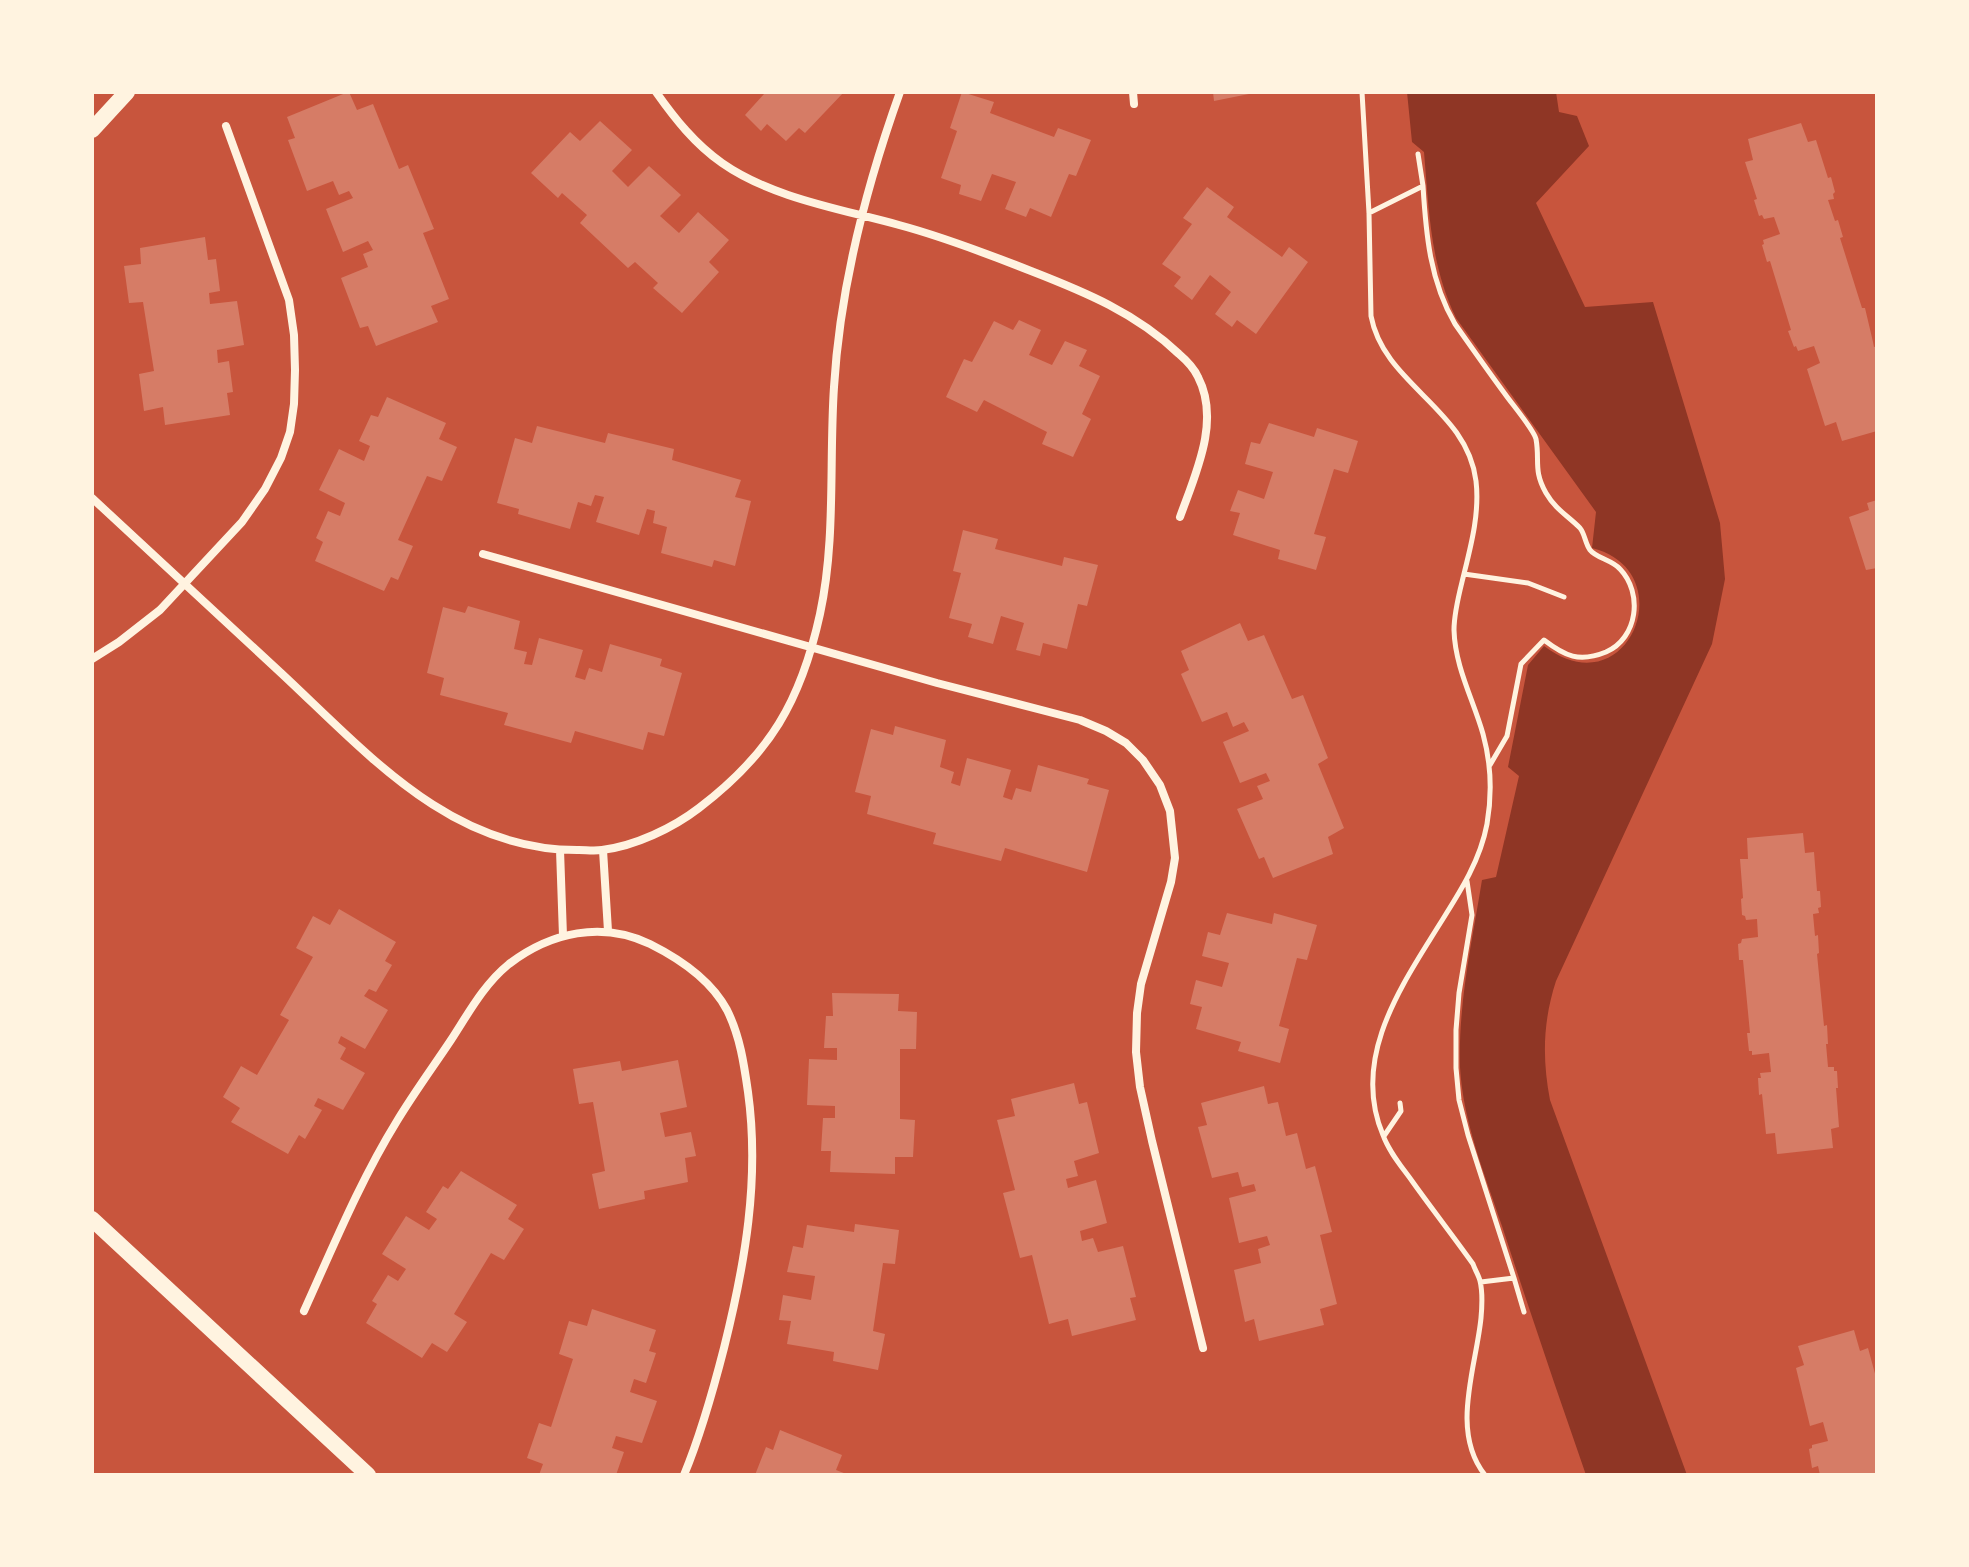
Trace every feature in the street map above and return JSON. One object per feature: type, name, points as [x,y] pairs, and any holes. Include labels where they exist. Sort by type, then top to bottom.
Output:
[{"type":"main road","points":[[92,130],[127,92]]},
{"type":"main road","points":[[92,1219],[368,1475]]},
{"type":"street","points":[[656,92],[684,129],[723,164],[747,178],[816,204],[924,232],[998,258],[1121,310],[1167,342],[1198,376],[1207,414],[1200,459],[1180,517]]},
{"type":"street","points":[[92,498],[381,766],[439,810],[481,832],[533,847],[560,850],[603,850],[645,837],[689,816],[755,758],[781,721],[805,674],[821,610],[825,576],[834,386],[846,285],[862,215],[900,92]]},
{"type":"street","points":[[1133,92],[1134,104]]},
{"type":"street","points":[[92,659],[160,610],[242,522],[265,489],[290,432],[294,404],[294,335],[289,300],[226,126]]},
{"type":"street","points":[[483,554],[1080,720],[1126,743],[1143,760],[1160,785],[1170,811],[1175,858],[1141,984],[1136,1052],[1152,1141],[1203,1348]]},
{"type":"street","points":[[560,850],[563,936]]},
{"type":"street","points":[[603,850],[608,931]]},
{"type":"street","points":[[304,1311],[356,1198],[396,1122],[484,991],[507,966],[533,948],[563,936],[608,931],[643,941],[692,970],[726,1009],[738,1036],[750,1102],[753,1151],[748,1236],[716,1379],[684,1475]]},
{"type":"path","points":[[1362,92],[1374,333],[1402,374],[1461,437],[1471,457],[1476,481],[1474,535],[1456,606],[1454,628],[1461,671],[1483,734],[1489,765],[1487,826],[1467,880],[1386,1017],[1375,1057],[1374,1098],[1383,1137],[1473,1264],[1481,1282],[1481,1319],[1468,1397],[1468,1416],[1473,1454],[1485,1475]]},
{"type":"path","points":[[1418,154],[1431,260],[1445,307],[1536,437],[1537,468],[1545,492],[1555,507],[1582,530],[1592,553],[1622,571],[1630,583],[1634,598],[1635,611],[1631,625],[1619,644],[1608,651],[1577,658],[1558,651],[1544,640],[1521,664],[1507,736],[1489,765]]},
{"type":"path","points":[[1369,213],[1423,186]]},
{"type":"path","points":[[1464,574],[1528,583],[1564,597]]},
{"type":"path","points":[[1467,880],[1472,915],[1456,1030],[1459,1100],[1524,1312]]},
{"type":"path","points":[[1383,1137],[1401,1111],[1400,1103]]},
{"type":"path","points":[[1481,1282],[1514,1278]]},
{"type":"shaded area","points":[[1407,92],[1556,92],[1559,112],[1577,116],[1589,146],[1536,203],[1585,307],[1653,302],[1720,523],[1725,579],[1712,644],[1556,981],[1545,1040],[1550,1100],[1687,1475],[1586,1475],[1482,1168],[1465,1108],[1460,1043],[1466,973],[1482,880],[1496,877],[1519,776],[1508,767],[1528,665],[1544,646],[1574,661],[1600,661],[1620,649],[1634,630],[1639,606],[1635,582],[1620,561],[1592,548],[1596,512],[1456,318],[1436,257],[1424,152],[1412,142]]},
{"type":"building","points":[[349,92],[357,110],[373,104],[399,169],[408,165],[434,229],[423,233],[449,299],[431,306],[438,322],[376,346],[368,326],[360,328],[341,278],[368,267],[363,254],[373,250],[368,241],[343,252],[326,209],[353,198],[349,191],[339,195],[333,181],[307,191],[288,140],[295,138],[287,117]]},
{"type":"building","points":[[762,92],[844,92],[805,133],[799,128],[786,141],[767,124],[761,131],[745,115],[764,94]]},
{"type":"building","points":[[962,92],[994,102],[990,113],[1054,137],[1058,128],[1091,140],[1076,176],[1069,174],[1051,217],[1030,208],[1026,217],[1005,209],[1016,182],[992,174],[981,201],[959,194],[961,185],[941,178],[957,131],[950,128]]},
{"type":"building","points":[[1213,92],[1254,92],[1254,93],[1214,101]]},
{"type":"building","points":[[600,121],[632,150],[612,171],[628,187],[649,166],[681,195],[660,216],[679,233],[698,212],[729,240],[709,262],[719,272],[682,313],[653,288],[658,283],[635,262],[628,268],[580,223],[587,215],[562,193],[558,198],[531,173],[570,132],[580,141]]},
{"type":"building","points":[[1801,123],[1808,142],[1816,140],[1828,178],[1831,177],[1835,192],[1834,199],[1828,200],[1835,221],[1838,220],[1843,237],[1840,238],[1862,308],[1865,308],[1874,347],[1877,346],[1877,431],[1842,441],[1836,422],[1825,426],[1807,369],[1820,363],[1814,346],[1798,351],[1788,331],[1791,330],[1770,261],[1767,262],[1762,245],[1763,240],[1780,234],[1774,217],[1764,219],[1762,215],[1759,216],[1745,162],[1753,160],[1748,139]]},
{"type":"building","points":[[1207,187],[1234,207],[1227,217],[1282,257],[1289,247],[1308,262],[1256,334],[1237,320],[1232,327],[1215,314],[1231,292],[1210,275],[1192,300],[1174,286],[1181,277],[1162,264],[1192,224],[1183,218]]},
{"type":"building","points":[[205,237],[208,260],[216,259],[220,291],[209,293],[210,304],[237,301],[244,345],[217,350],[218,363],[229,361],[233,392],[227,393],[230,415],[165,425],[163,407],[144,411],[139,374],[154,371],[143,302],[129,303],[124,266],[141,264],[140,248]]},
{"type":"building","points":[[1019,320],[1041,330],[1029,355],[1052,365],[1065,341],[1087,350],[1079,366],[1100,376],[1082,414],[1091,419],[1073,457],[1042,444],[1047,432],[984,400],[977,412],[946,397],[964,359],[972,362],[994,321],[1013,330]]},
{"type":"building","points":[[387,397],[446,423],[439,439],[457,447],[442,481],[427,476],[398,540],[413,546],[398,580],[391,577],[384,591],[315,561],[323,542],[316,538],[328,511],[340,516],[345,503],[319,490],[339,449],[364,461],[370,446],[359,441],[371,415],[378,417]]},
{"type":"building","points":[[1269,423],[1314,437],[1317,428],[1358,441],[1348,473],[1334,469],[1314,534],[1326,537],[1316,570],[1278,559],[1280,550],[1233,535],[1240,513],[1230,511],[1238,490],[1264,499],[1273,472],[1245,464],[1251,442],[1260,444]]},
{"type":"building","points":[[537,426],[605,443],[608,433],[674,449],[672,460],[741,480],[735,497],[751,501],[735,566],[714,560],[712,567],[661,553],[667,527],[653,523],[655,511],[647,509],[639,535],[596,522],[604,497],[595,495],[591,506],[578,502],[570,529],[518,514],[519,509],[497,503],[515,438],[532,443]]},
{"type":"building","points":[[1877,500],[1877,568],[1866,570],[1849,517],[1869,510],[1867,503]]},
{"type":"building","points":[[963,530],[998,539],[995,549],[1062,566],[1064,557],[1098,565],[1087,606],[1078,604],[1067,649],[1043,643],[1040,656],[1016,650],[1024,623],[1001,616],[993,644],[968,637],[972,624],[949,618],[961,573],[953,571]]},
{"type":"building","points":[[468,606],[520,621],[514,649],[527,652],[524,664],[532,665],[539,638],[583,650],[575,677],[585,680],[589,668],[602,672],[610,644],[662,659],[660,666],[682,673],[664,736],[648,732],[643,750],[575,731],[571,743],[504,725],[508,713],[440,695],[444,678],[427,673],[443,607],[465,613]]},
{"type":"building","points":[[1240,623],[1248,641],[1264,635],[1292,699],[1303,695],[1328,758],[1318,764],[1344,828],[1328,837],[1333,854],[1273,878],[1264,857],[1259,859],[1237,809],[1263,799],[1257,786],[1270,781],[1266,773],[1240,783],[1223,742],[1249,731],[1244,722],[1233,727],[1227,712],[1202,722],[1181,674],[1189,670],[1181,651]]},
{"type":"building","points":[[895,726],[946,740],[940,767],[954,772],[951,783],[960,786],[967,758],[1011,770],[1003,797],[1012,800],[1016,788],[1031,792],[1038,765],[1089,779],[1087,784],[1109,790],[1087,872],[1005,848],[1001,861],[933,844],[936,833],[867,814],[871,796],[855,792],[871,729],[893,735]]},
{"type":"building","points":[[1803,833],[1805,853],[1814,852],[1817,891],[1820,891],[1821,907],[1818,908],[1819,913],[1813,914],[1815,936],[1818,935],[1824,1026],[1827,1025],[1828,1067],[1834,1067],[1837,1071],[1839,1127],[1831,1129],[1833,1148],[1777,1154],[1775,1133],[1766,1134],[1762,1094],[1759,1095],[1760,1073],[1771,1072],[1769,1053],[1752,1055],[1749,1051],[1743,960],[1739,960],[1738,944],[1742,939],[1758,937],[1757,919],[1746,920],[1742,915],[1740,859],[1748,859],[1747,838]]},
{"type":"building","points":[[339,909],[396,942],[385,961],[392,965],[376,992],[369,989],[364,996],[388,1010],[365,1049],[341,1036],[338,1043],[346,1048],[340,1059],[365,1073],[343,1110],[318,1098],[314,1106],[322,1110],[305,1139],[299,1135],[288,1154],[231,1122],[240,1108],[223,1097],[241,1066],[257,1075],[289,1020],[280,1015],[313,957],[296,948],[313,916],[330,925]]},
{"type":"building","points":[[1227,913],[1272,924],[1274,913],[1317,925],[1307,960],[1297,958],[1279,1026],[1289,1029],[1280,1063],[1238,1051],[1241,1042],[1196,1029],[1202,1007],[1190,1004],[1196,980],[1222,987],[1229,963],[1202,956],[1208,932],[1220,935]]},
{"type":"building","points":[[832,993],[899,994],[898,1011],[917,1012],[916,1049],[900,1049],[900,1119],[915,1120],[913,1157],[895,1157],[895,1174],[830,1172],[831,1151],[821,1151],[823,1118],[835,1118],[835,1106],[807,1105],[809,1059],[837,1060],[837,1048],[824,1048],[826,1016],[833,1016]]},
{"type":"building","points":[[678,1060],[687,1107],[660,1113],[665,1137],[691,1132],[696,1156],[685,1158],[688,1182],[644,1191],[645,1199],[599,1209],[592,1174],[605,1171],[593,1102],[579,1104],[573,1069],[620,1061],[622,1071]]},
{"type":"building","points":[[1074,1083],[1079,1104],[1087,1102],[1099,1153],[1074,1161],[1078,1176],[1066,1179],[1068,1188],[1096,1180],[1107,1223],[1080,1231],[1082,1241],[1093,1238],[1098,1252],[1123,1246],[1136,1297],[1130,1298],[1136,1320],[1072,1336],[1068,1319],[1049,1324],[1032,1255],[1020,1258],[1003,1193],[1015,1190],[997,1120],[1015,1116],[1011,1099]]},
{"type":"building","points":[[1264,1086],[1268,1104],[1278,1102],[1286,1136],[1297,1133],[1306,1169],[1315,1166],[1332,1232],[1320,1235],[1337,1304],[1320,1309],[1324,1325],[1259,1341],[1254,1319],[1245,1322],[1234,1270],[1261,1263],[1258,1249],[1270,1245],[1267,1236],[1239,1243],[1229,1198],[1256,1191],[1254,1184],[1242,1187],[1238,1172],[1212,1178],[1198,1127],[1207,1125],[1201,1103]]},
{"type":"building","points":[[461,1171],[517,1205],[508,1219],[524,1229],[504,1260],[491,1253],[454,1314],[467,1322],[447,1352],[432,1343],[422,1358],[366,1323],[377,1304],[372,1301],[388,1275],[398,1281],[406,1269],[382,1254],[406,1216],[429,1230],[437,1219],[426,1212],[443,1186],[448,1189]]},
{"type":"building","points":[[855,1224],[899,1230],[895,1264],[883,1263],[873,1331],[885,1334],[878,1370],[833,1361],[834,1352],[787,1344],[791,1321],[779,1320],[783,1295],[811,1300],[815,1276],[787,1272],[793,1246],[803,1248],[807,1225],[854,1232]]},
{"type":"building","points":[[592,1309],[656,1330],[649,1351],[656,1353],[646,1383],[634,1379],[630,1392],[657,1401],[642,1443],[616,1436],[612,1448],[624,1452],[616,1475],[539,1475],[543,1464],[527,1458],[539,1423],[551,1427],[573,1359],[559,1354],[569,1321],[587,1326]]},
{"type":"building","points":[[1854,1330],[1860,1351],[1868,1348],[1877,1381],[1877,1475],[1820,1475],[1818,1466],[1812,1468],[1809,1449],[1812,1445],[1828,1441],[1823,1422],[1810,1426],[1796,1368],[1804,1365],[1798,1346]]},
{"type":"building","points":[[780,1430],[842,1455],[836,1470],[849,1475],[755,1475],[766,1447],[773,1450]]}]
